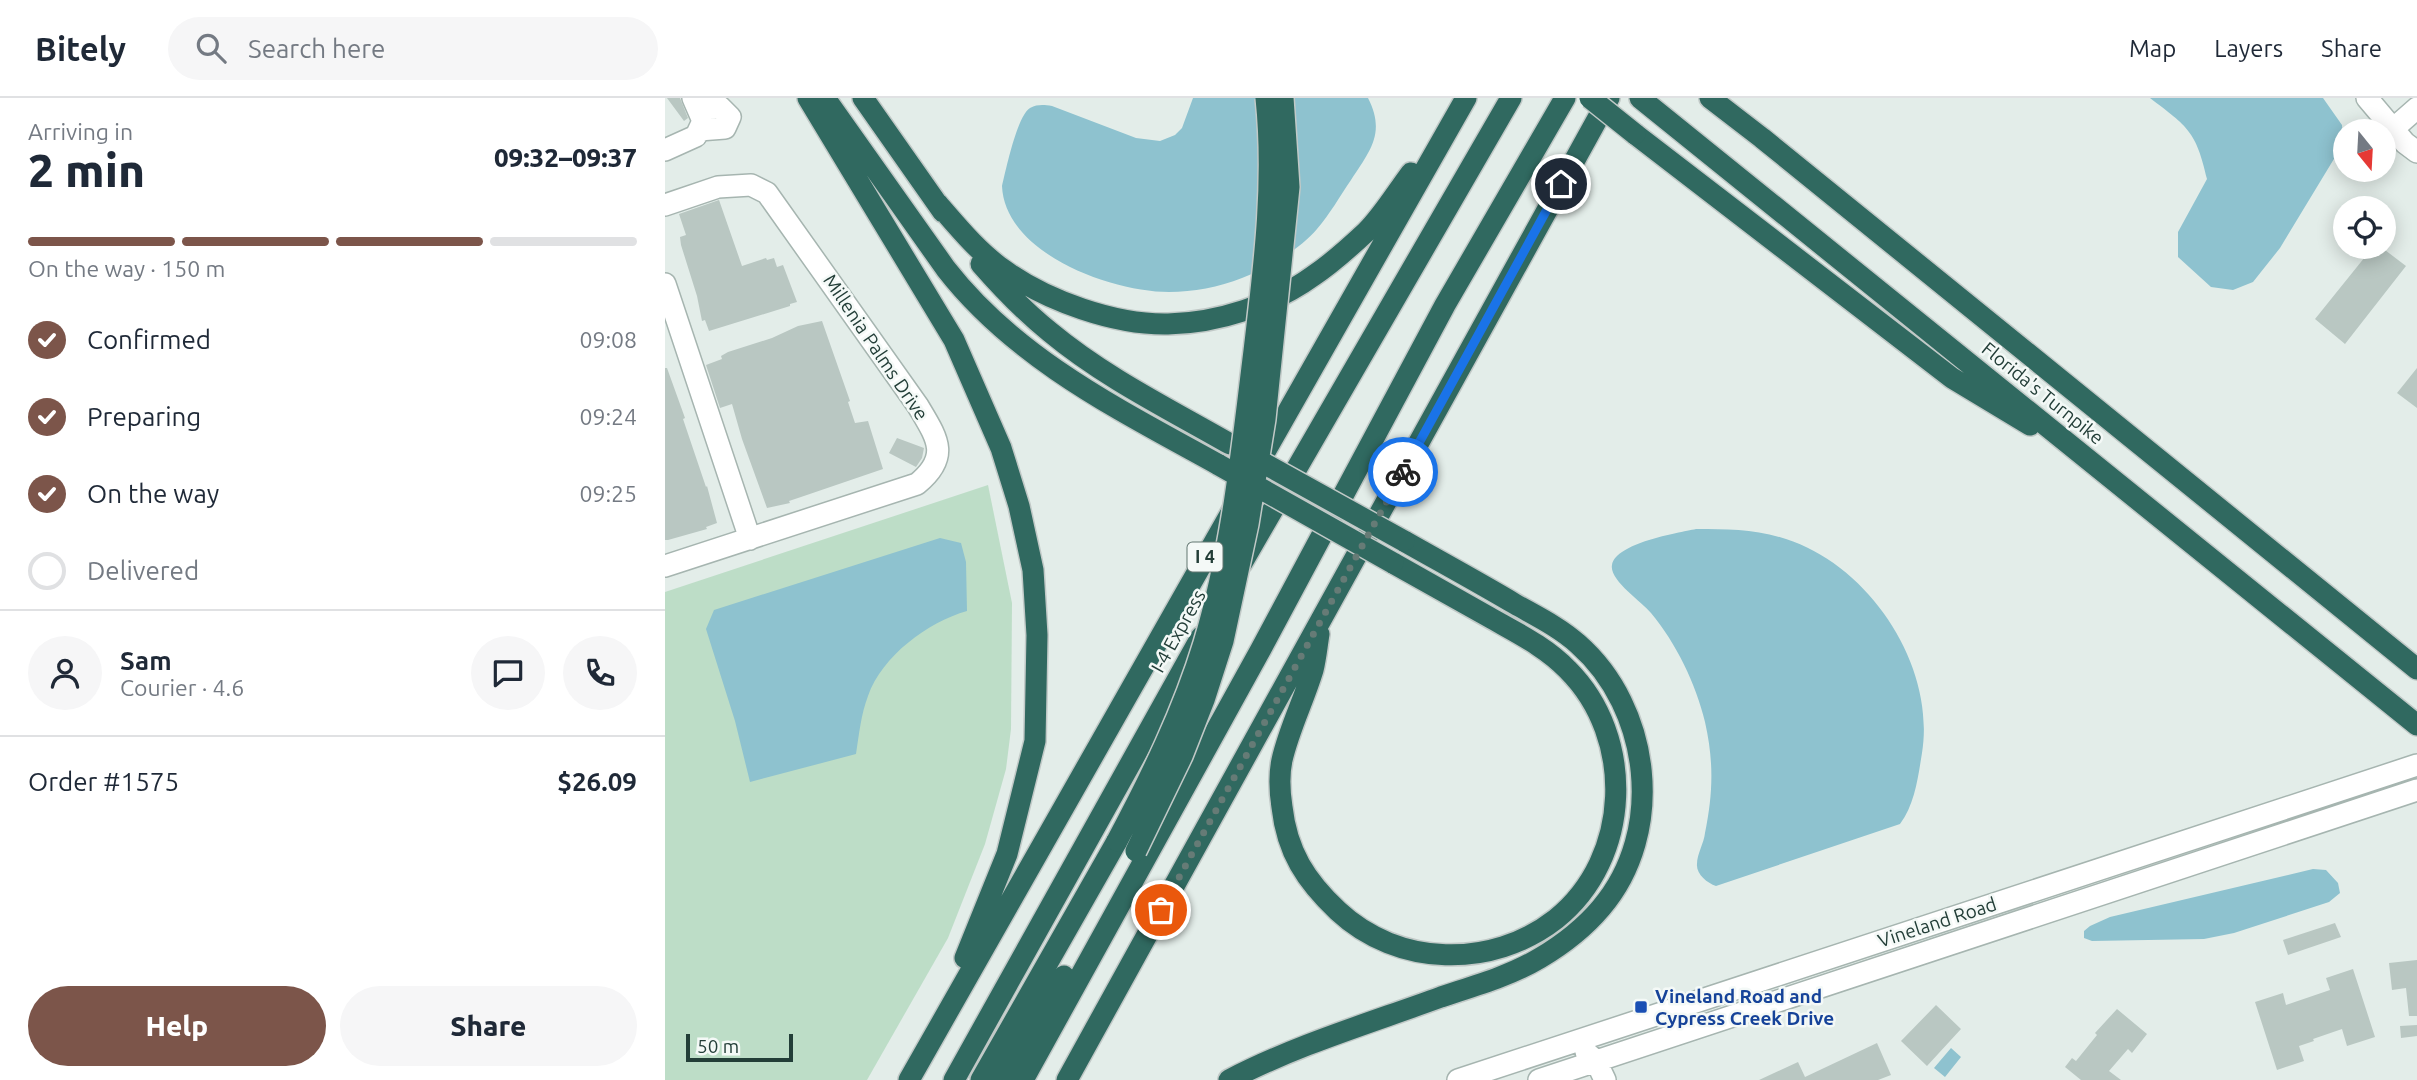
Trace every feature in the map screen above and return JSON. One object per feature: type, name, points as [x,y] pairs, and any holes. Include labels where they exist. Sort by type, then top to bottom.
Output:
[{"type":"highway","points":[[808,98],[954,340],[1001,448],[1019,506],[1033,570],[1037,635],[1035,741],[1007,854],[967,952],[955,998]]},
{"type":"highway","points":[[825,98],[965,294],[1035,356],[1090,393],[1544,649],[1584,688],[1598,709],[1615,762],[1616,808],[1605,850],[1584,889],[1556,919],[1519,941],[1476,953],[1436,956],[1392,946],[1351,923],[1316,891],[1294,858],[1282,808],[1281,762],[1313,668],[1321,618]]},
{"type":"highway","points":[[863,98],[977,259],[1006,293],[1051,334],[1106,372],[1560,630],[1595,660],[1623,704],[1639,751],[1643,780],[1642,809],[1636,839],[1626,868],[1602,907],[1572,936],[1539,959],[1481,983],[1311,1044],[1229,1080]]},
{"type":"highway","points":[[1004,1080],[1126,846],[1204,642],[1229,530],[1265,260],[1270,186],[1266,98]]},
{"type":"highway","points":[[981,1080],[1182,756],[1223,641],[1248,524],[1265,419],[1289,187],[1283,98]]},
{"type":"highway","name":"I 4","points":[[909,1080],[1466,98]]},
{"type":"highway","name":"I-4 Express","points":[[954,1080],[1241,564],[1511,98]]},
{"type":"highway","points":[[1023,1080],[1254,661],[1445,305],[1565,98]]},
{"type":"highway","points":[[1590,98],[1952,378],[2094,464]]},
{"type":"highway","points":[[1067,1080],[1609,98]]},
{"type":"highway","name":"Florida's Turnpike","points":[[1710,98],[2417,669]]},
{"type":"highway","points":[[1726,98],[1762,138]]},
{"type":"highway","name":"Florida's Turnpike","points":[[1647,103],[2417,725]]},
{"type":"highway","points":[[937,203],[986,256],[1003,270],[1047,295],[1122,319],[1168,324],[1217,318],[1266,302],[1312,277],[1366,232],[1455,117]]},
{"type":"street","points":[[2367,98],[2385,119]]},
{"type":"street","points":[[2396,126],[2417,108]]},
{"type":"street","points":[[665,150],[697,136],[697,112]]},
{"type":"street","points":[[2396,132],[2417,152]]},
{"type":"street","name":"Millenia Palms Drive","points":[[665,205],[718,187],[751,185],[767,193],[918,406],[934,433],[938,447],[937,460],[931,472],[917,484],[665,566]]},
{"type":"street","points":[[665,284],[750,539]]},
{"type":"street","name":"Vineland Road","points":[[1458,1080],[2411,767]]},
{"type":"street","name":"Vineland Road","points":[[1539,1080],[1601,1071],[1964,939],[2417,790]]},
{"type":"street","points":[[1957,916],[1964,939]]},
{"type":"street","points":[[1858,947],[1866,973]]},
{"type":"street","points":[[1574,1041],[1601,1071]]},
{"type":"street","points":[[1574,1041],[1579,1074]]},
{"type":"green space","points":[[988,485],[1012,603],[1011,729],[1006,769],[985,844],[948,938],[867,1080],[665,1080],[665,592]]},
{"type":"water","points":[[1193,98],[1368,98],[1376,122],[1376,132],[1364,160],[1310,237],[1272,264],[1224,284],[1169,292],[1119,285],[1065,265],[1021,231],[1008,210],[1002,186],[1016,132],[1030,108],[1038,105],[1052,106],[1136,138],[1160,141],[1175,135],[1182,128]]},
{"type":"water","points":[[2150,98],[2323,98],[2338,119],[2333,119],[2333,161],[2280,248],[2253,282],[2233,290],[2211,287],[2178,257],[2178,232],[2207,179],[2194,140],[2189,131]]},
{"type":"water","points":[[1696,529],[1763,533],[1817,552],[1845,572],[1870,596],[1891,624],[1907,654],[1918,687],[1924,720],[1917,781],[1909,808],[1900,824],[1716,886],[1700,875],[1697,860],[1708,818],[1711,791],[1710,751],[1701,708],[1684,664],[1669,637],[1651,613],[1620,584],[1612,571],[1616,557],[1635,545]]},
{"type":"water","points":[[940,538],[961,543],[966,562],[967,611],[922,632],[895,654],[884,667],[866,703],[856,754],[750,782],[735,721],[706,629],[714,610]]},
{"type":"water","points":[[2313,869],[2326,870],[2338,883],[2340,893],[2329,902],[2234,933],[2204,939],[2092,941],[2084,938],[2084,931],[2090,926],[2110,917]]},
{"type":"water","points":[[1951,1048],[1961,1057],[1945,1077],[1934,1068]]},
{"type":"building","points":[[667,98],[680,98],[688,118],[684,121]]},
{"type":"building","points":[[719,200],[742,266],[774,258],[777,267],[783,265],[797,302],[709,331],[705,320],[702,321],[681,245],[680,237],[686,235],[679,214]]},
{"type":"building","points":[[2396,258],[2406,266],[2345,344],[2315,319],[2363,259]]},
{"type":"building","points":[[822,321],[855,423],[868,421],[883,469],[789,501],[790,503],[767,508],[732,404],[720,408],[706,365],[722,359],[721,356],[728,352],[772,338],[798,326]]},
{"type":"building","points":[[665,368],[685,418],[683,419],[717,523],[706,527],[707,529],[668,540],[665,540]]},
{"type":"building","points":[[2417,368],[2417,408],[2397,393]]},
{"type":"building","points":[[897,438],[924,448],[916,467],[889,453]]},
{"type":"building","points":[[2335,923],[2341,937],[2288,955],[2283,940]]},
{"type":"building","points":[[2417,960],[2417,1016],[2409,1016],[2406,988],[2392,990],[2389,963]]},
{"type":"building","points":[[2353,969],[2375,1037],[2347,1046],[2342,1029],[2299,1046],[2304,1061],[2277,1070],[2255,1002],[2283,993],[2286,1005],[2330,990],[2326,978]]},
{"type":"building","points":[[1936,1005],[1961,1029],[1927,1066],[1901,1041]]},
{"type":"building","points":[[2117,1009],[2147,1034],[2132,1053],[2128,1049],[2109,1071],[2121,1080],[2081,1080],[2065,1067],[2072,1058],[2076,1061],[2097,1035],[2095,1033]]},
{"type":"building","points":[[2417,1025],[2417,1036],[2401,1038],[2400,1026]]},
{"type":"building","points":[[1877,1043],[1891,1075],[1878,1080],[1759,1080],[1798,1062],[1805,1077]]},
{"type":"way so far","points":[[1161,910],[1403,472]]},
{"type":"place","name":"Vineland Road and Cypress Creek Drive","points":[[1641,1007]]},
{"type":"route","points":[[1403,472],[1561,184]]}]
